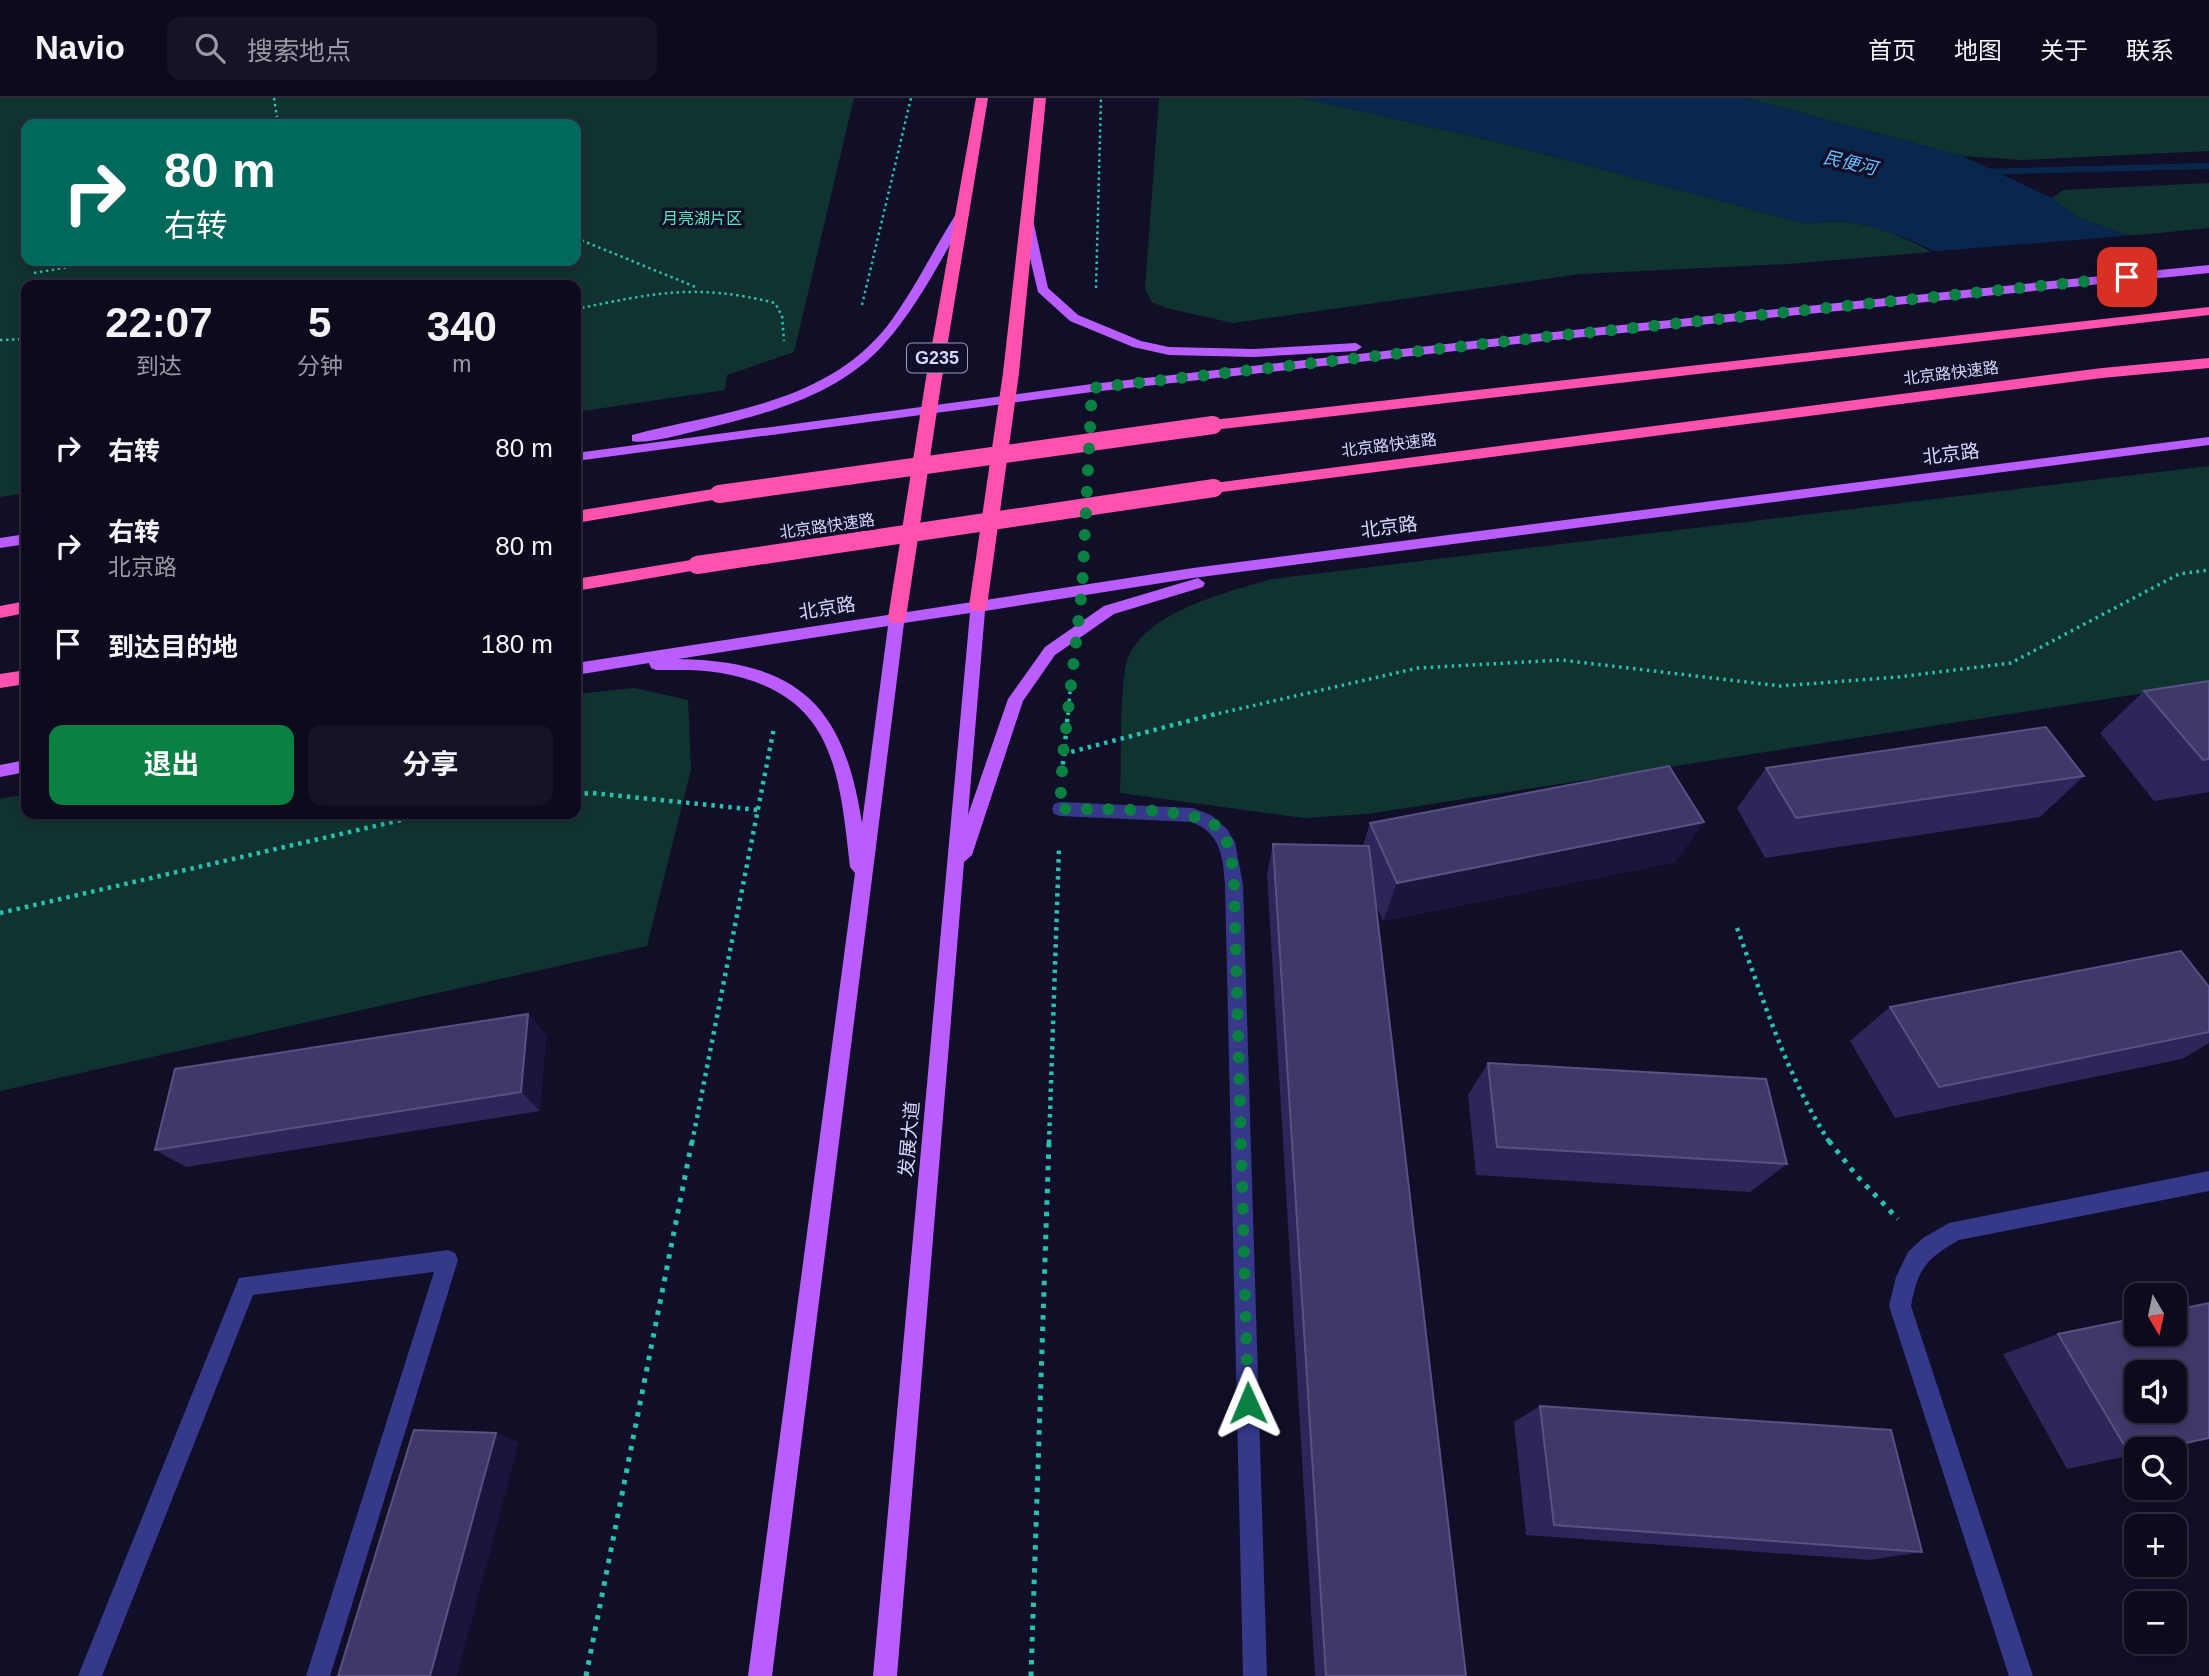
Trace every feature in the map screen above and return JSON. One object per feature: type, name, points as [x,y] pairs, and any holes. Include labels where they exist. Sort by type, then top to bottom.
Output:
[{"type":"highway","name":"G235","points":[[897,618],[982,98]]},
{"type":"highway","points":[[978,606],[1007,399],[1040,98]]},
{"type":"highway","name":"北京路快速路","points":[[581,516],[719,494],[1213,425],[2209,311]]},
{"type":"highway","name":"北京路快速路","points":[[581,584],[1214,488],[2102,373],[2209,363]]},
{"type":"highway","points":[[0,612],[21,608]]},
{"type":"highway","points":[[0,681],[21,678]]},
{"type":"main road","points":[[581,450],[740,417],[810,392],[847,370],[877,345],[905,311],[962,213]]},
{"type":"main road","points":[[1027,220],[1042,289],[1074,318],[1137,344],[1169,351],[1242,353],[1545,337]]},
{"type":"main road","points":[[581,456],[1007,399],[1545,337],[2209,269]]},
{"type":"main road","name":"北京路","points":[[581,668],[897,618],[1298,560],[2209,440]]},
{"type":"main road","points":[[0,543],[21,540]]},
{"type":"main road","points":[[954,882],[1016,699],[1050,651],[1109,610],[1178,587],[1298,560]]},
{"type":"main road","name":"发展大道","points":[[885,1676],[978,606]]},
{"type":"main road","points":[[760,1676],[897,618]]},
{"type":"main road","points":[[614,662],[720,667],[757,676],[808,701],[830,732],[847,777],[862,895]]},
{"type":"main road","points":[[0,771],[21,767]]},
{"type":"lane","points":[[1060,809],[1193,815],[1221,830],[1229,850],[1234,885],[1255,1676]]},
{"type":"lane","points":[[2021,1676],[1900,1306],[1906,1272],[1925,1248],[1956,1230],[2209,1181]]},
{"type":"lane","points":[[90,1676],[246,1284],[447,1260],[318,1676]]},
{"type":"path","points":[[274,98],[277,119]]},
{"type":"path","points":[[847,370],[911,98]]},
{"type":"path","points":[[1095,327],[1101,98]]},
{"type":"path","points":[[581,240],[702,290]]},
{"type":"path","points":[[34,273],[75,266]]},
{"type":"path","points":[[581,308],[666,291],[702,290],[775,303],[782,316],[783,341]]},
{"type":"path","points":[[0,340],[21,340]]},
{"type":"path","points":[[1063,754],[1267,701],[1418,668],[1561,660],[1780,686],[1898,677],[2011,663],[2179,574],[2209,570]]},
{"type":"path","points":[[1031,1676],[1060,809],[1076,632]]},
{"type":"path","points":[[586,1676],[783,688]]},
{"type":"path","points":[[581,794],[758,810]]},
{"type":"path","points":[[0,913],[405,819]]},
{"type":"path","points":[[1737,928],[1796,1078],[1822,1131],[1864,1184],[1925,1248]]},
{"type":"green space","name":"月亮湖片区","points":[[0,98],[854,98],[794,352],[727,375],[725,390],[581,411],[581,280],[21,280],[21,494],[0,497]]},
{"type":"green space","points":[[1159,98],[1302,98],[1510,145],[1807,224],[1841,222],[1872,227],[1932,252],[1787,264],[1580,274],[1233,323],[1166,308],[1152,302],[1145,289]]},
{"type":"green space","points":[[1746,98],[2209,98],[2209,151],[2022,160],[1962,156]]},
{"type":"green space","points":[[2209,183],[2209,228],[2129,236],[2077,217],[2052,198],[2063,190]]},
{"type":"green space","points":[[2209,466],[2209,683],[1367,814],[1304,818],[1120,793],[1123,685],[1132,650],[1145,634],[1163,620],[1185,608],[1231,591],[1272,579]]},
{"type":"green space","points":[[635,688],[688,700],[691,770],[647,946],[0,1091],[0,799],[21,795],[21,819],[581,819],[581,693]]},
{"type":"water","name":"民便河","points":[[1302,98],[1746,98],[1962,156],[2052,198],[2077,217],[2129,236],[2209,379],[1908,239],[1881,230],[1836,221],[1807,224],[1510,145]]},
{"type":"pier","points":[[2135,235],[2209,263],[2209,382],[1927,252]]},
{"type":"building","points":[[2209,681],[2209,759],[2203,760],[2144,691]]},
{"type":"building","points":[[2046,727],[2084,776],[1796,818],[1766,768]]},
{"type":"building","points":[[1669,766],[1704,822],[1397,883],[1370,823]]},
{"type":"building","points":[[1273,844],[1369,846],[1466,1676],[1326,1676]]},
{"type":"building","points":[[2181,951],[2209,987],[2209,1032],[1939,1087],[1890,1007]]},
{"type":"building","points":[[528,1014],[521,1092],[155,1150],[175,1069]]},
{"type":"building","points":[[1488,1063],[1766,1079],[1787,1164],[1497,1147]]},
{"type":"building","points":[[2209,1303],[2209,1438],[2187,1443],[2187,1437],[2124,1437],[2124,1445],[2058,1334],[2124,1321],[2124,1346],[2188,1346],[2188,1307]]},
{"type":"building","points":[[1540,1406],[1891,1430],[1922,1552],[1554,1525]]},
{"type":"building","points":[[414,1430],[496,1433],[430,1676],[338,1676]]},
{"type":"waterway","points":[[1975,172],[2209,166]]},
{"type":"route","points":[[1248,1403],[1234,885],[1229,850],[1221,830],[1205,819],[1193,815],[1060,809],[1063,754],[1082,590],[1092,388],[1545,337],[2127,277]]}]
